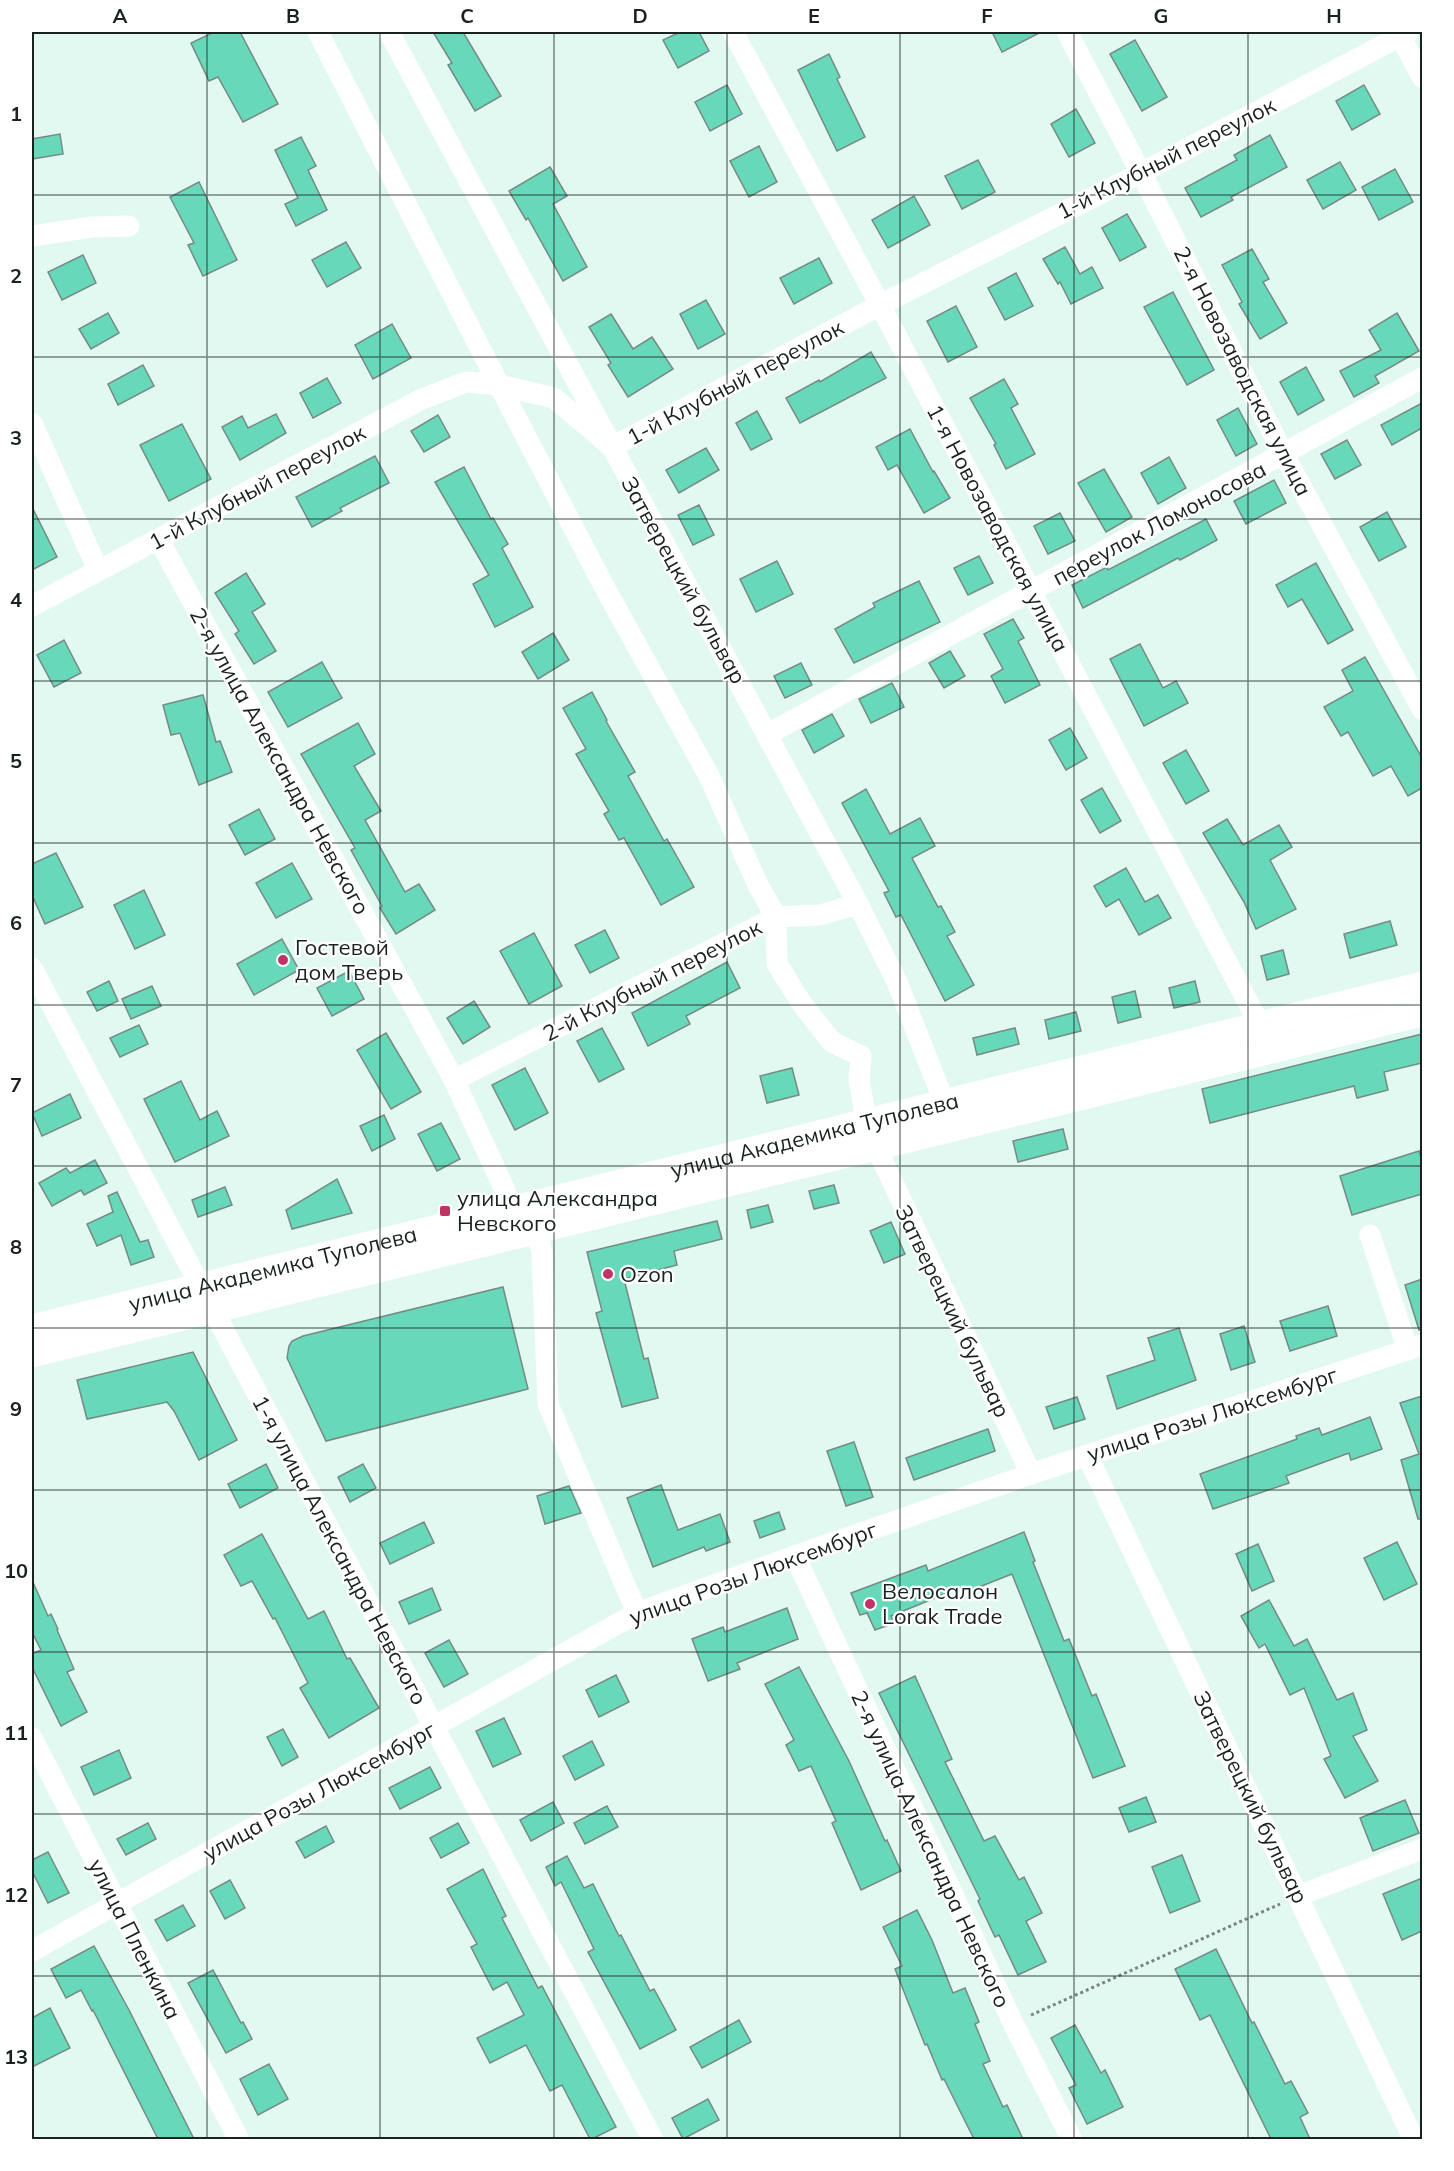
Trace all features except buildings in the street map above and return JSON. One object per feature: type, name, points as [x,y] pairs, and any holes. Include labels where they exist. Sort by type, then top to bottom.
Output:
[{"type":"main road","name":"улица Академика Туполева","points":[[32,1328],[207,1298],[536,1230],[872,1135],[945,1104],[1422,985]]},
{"type":"main road","name":"улица Академика Туполева","points":[[32,1354],[207,1298],[233,1279],[511,1210],[872,1135],[922,1136],[1422,1013]]},
{"type":"main road","points":[[922,1136],[940,1121],[945,1104]]},
{"type":"street","points":[[318,32],[606,590],[709,776],[758,885],[776,917]]},
{"type":"street","name":"Затверецкий бульвар","points":[[388,32],[858,904],[897,982],[945,1104]]},
{"type":"street","name":"1-я Новозаводская улица","points":[[733,32],[880,305],[1260,1025]]},
{"type":"street","name":"2-я Новозаводская улица","points":[[1067,32],[1284,454],[1422,709]]},
{"type":"street","points":[[1402,33],[1422,77]]},
{"type":"street","name":"1-й Клубный переулок","points":[[32,606],[420,400],[466,382],[499,385],[554,398],[612,447],[880,305],[1141,173],[1402,33]]},
{"type":"street","points":[[32,237],[92,227],[129,226]]},
{"type":"street","name":"переулок Ломоносова","points":[[768,734],[1422,378]]},
{"type":"street","points":[[32,423],[98,570]]},
{"type":"street","name":"2-я улица Александра Невского","points":[[159,540],[454,1080],[504,1188],[511,1210]]},
{"type":"street","name":"2-й Клубный переулок","points":[[454,1080],[776,917],[820,915],[858,904]]},
{"type":"street","name":"Затверецкий бульвар","points":[[776,917],[777,964],[802,1004],[831,1042],[861,1056],[859,1080],[872,1135],[1030,1474]]},
{"type":"street","name":"1-я улица Александра Невского","points":[[32,968],[653,2139]]},
{"type":"street","points":[[536,1230],[542,1252],[548,1404],[637,1613]]},
{"type":"street","points":[[1370,1234],[1415,1348]]},
{"type":"street","name":"улица Розы Люксембург","points":[[32,1950],[637,1613],[1030,1474],[1415,1348]]},
{"type":"street","name":"Затверецкий бульвар","points":[[1087,1455],[1414,2139]]},
{"type":"street","name":"2-я улица Александра Невского","points":[[795,1556],[1012,2023],[1072,2139]]},
{"type":"street","name":"улица Пленкина","points":[[32,1738],[239,2139]]},
{"type":"street","points":[[1298,1896],[1422,1849]]},
{"type":"path","points":[[1012,2023],[1298,1896]]},
{"type":"place","name":"Гостевой дом Тверь","points":[[283,960]]},
{"type":"place","name":"улица Александра Невского","points":[[445,1211]]},
{"type":"place","name":"Ozon","points":[[608,1274]]},
{"type":"place","name":"Велосалон Lorak Trade","points":[[870,1604]]}]
